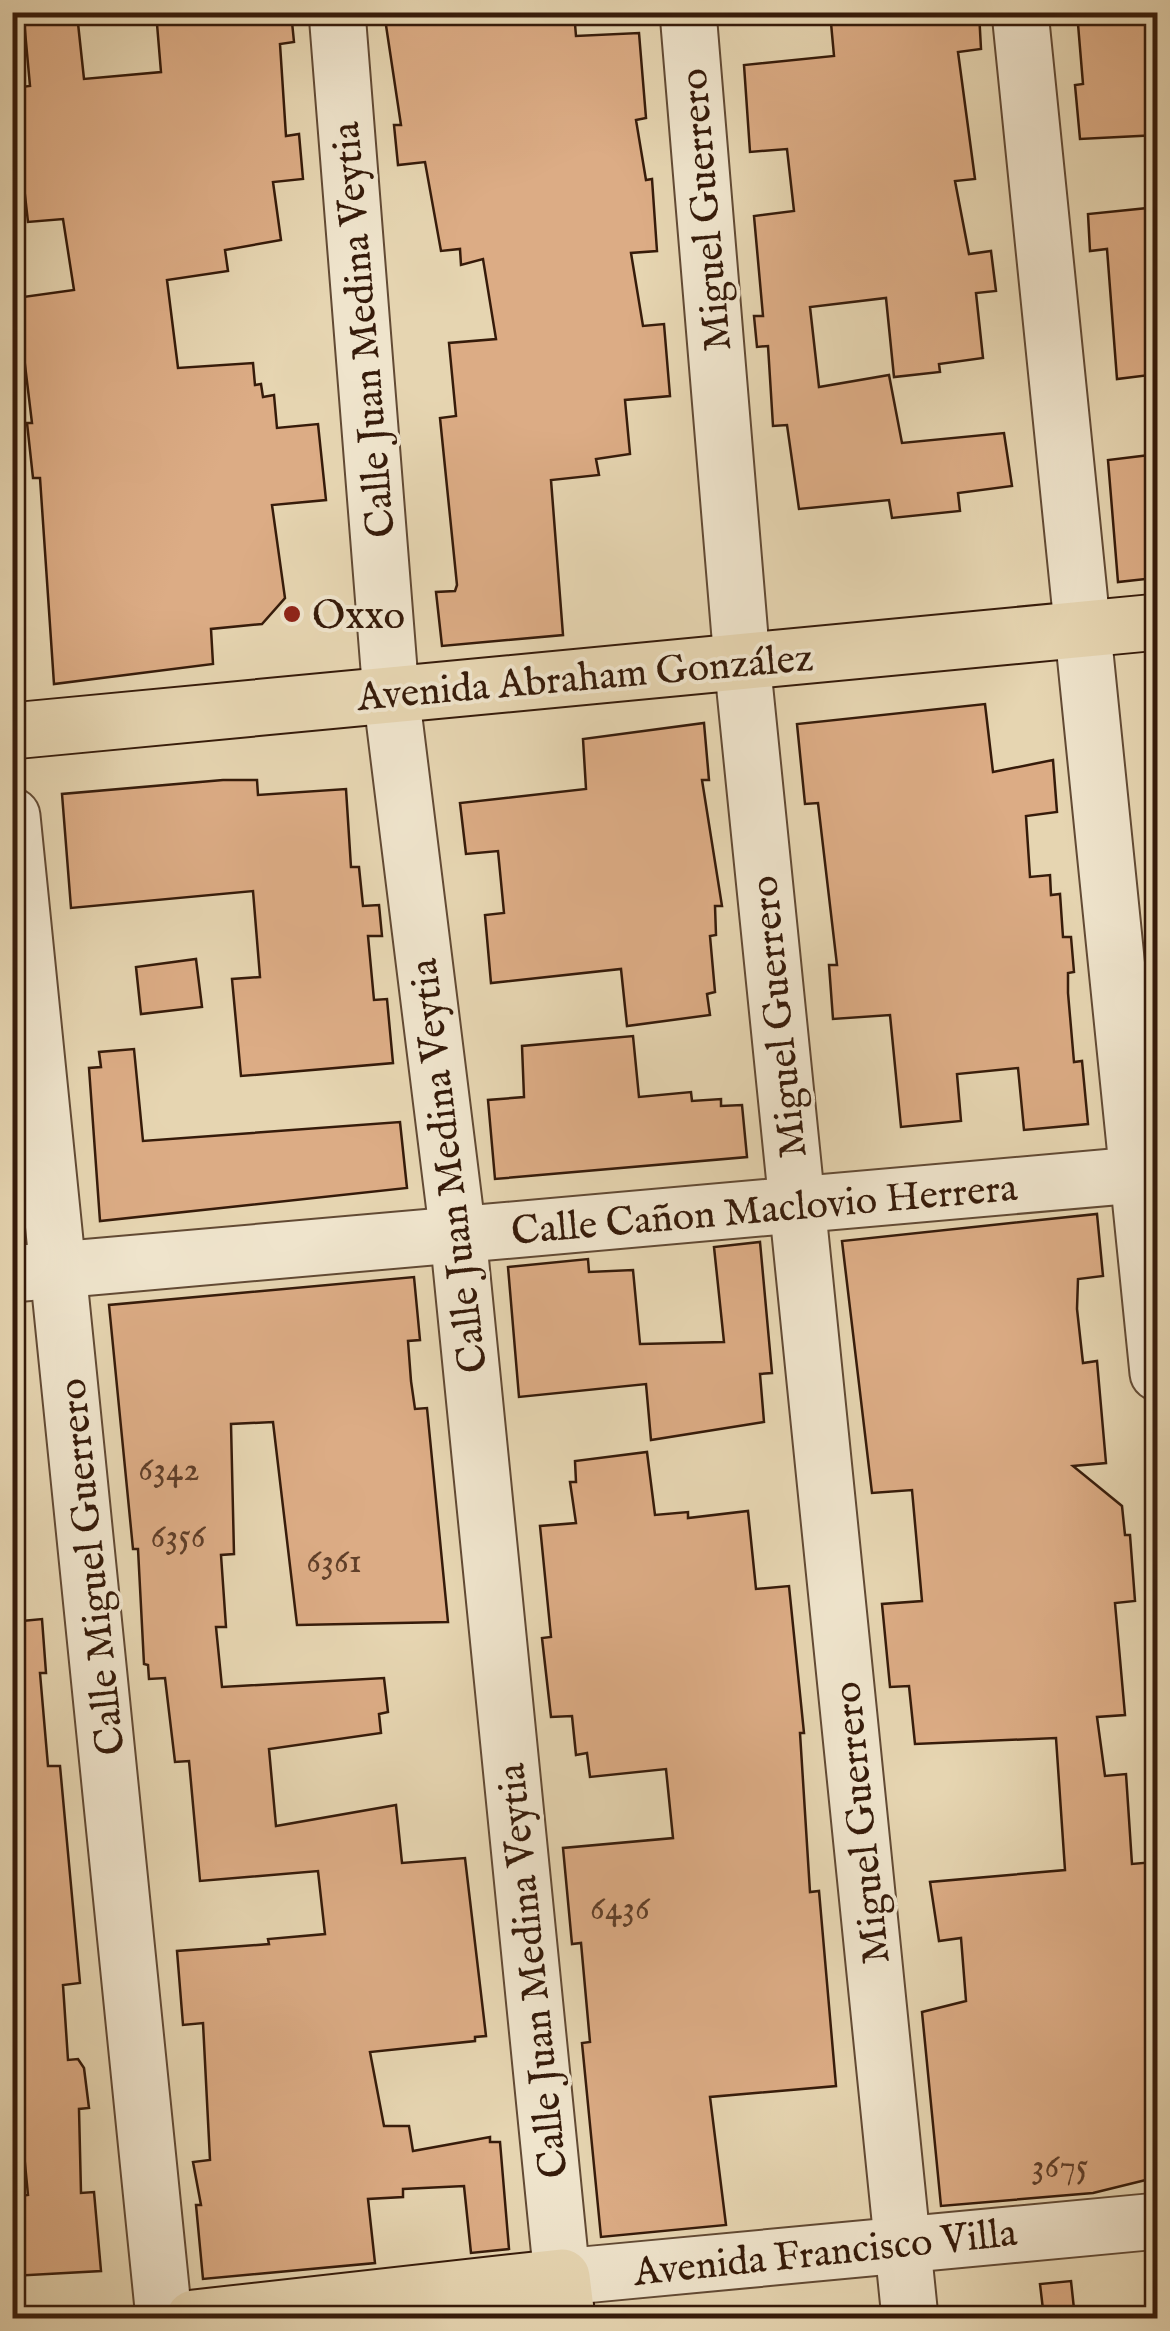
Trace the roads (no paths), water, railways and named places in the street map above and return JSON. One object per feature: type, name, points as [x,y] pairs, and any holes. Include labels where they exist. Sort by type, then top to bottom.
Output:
[{"type":"main road","name":"Avenida Abraham González","points":[[12,731],[1158,622]]},
{"type":"main road","name":"Avenida Francisco Villa","points":[[194,2318],[564,2298]]},
{"type":"street","name":"Calle Juan Medina Veytia","points":[[337,12],[391,694],[458,1234],[564,2298]]},
{"type":"street","name":"Miguel Guerrero","points":[[688,12],[742,661],[910,2318]]},
{"type":"street","points":[[1020,12],[1148,1174],[1158,1373]]},
{"type":"street","name":"Calle Miguel Guerrero","points":[[12,816],[37,1271],[164,2318]]},
{"type":"street","name":"Calle Cañon Maclovio Herrera","points":[[37,1271],[1148,1174]]},
{"type":"street","name":"Avenida Francisco Villa","points":[[564,2298],[903,2242],[1158,2220]]},
{"type":"place","name":"Oxxo","points":[[292,614]]}]
